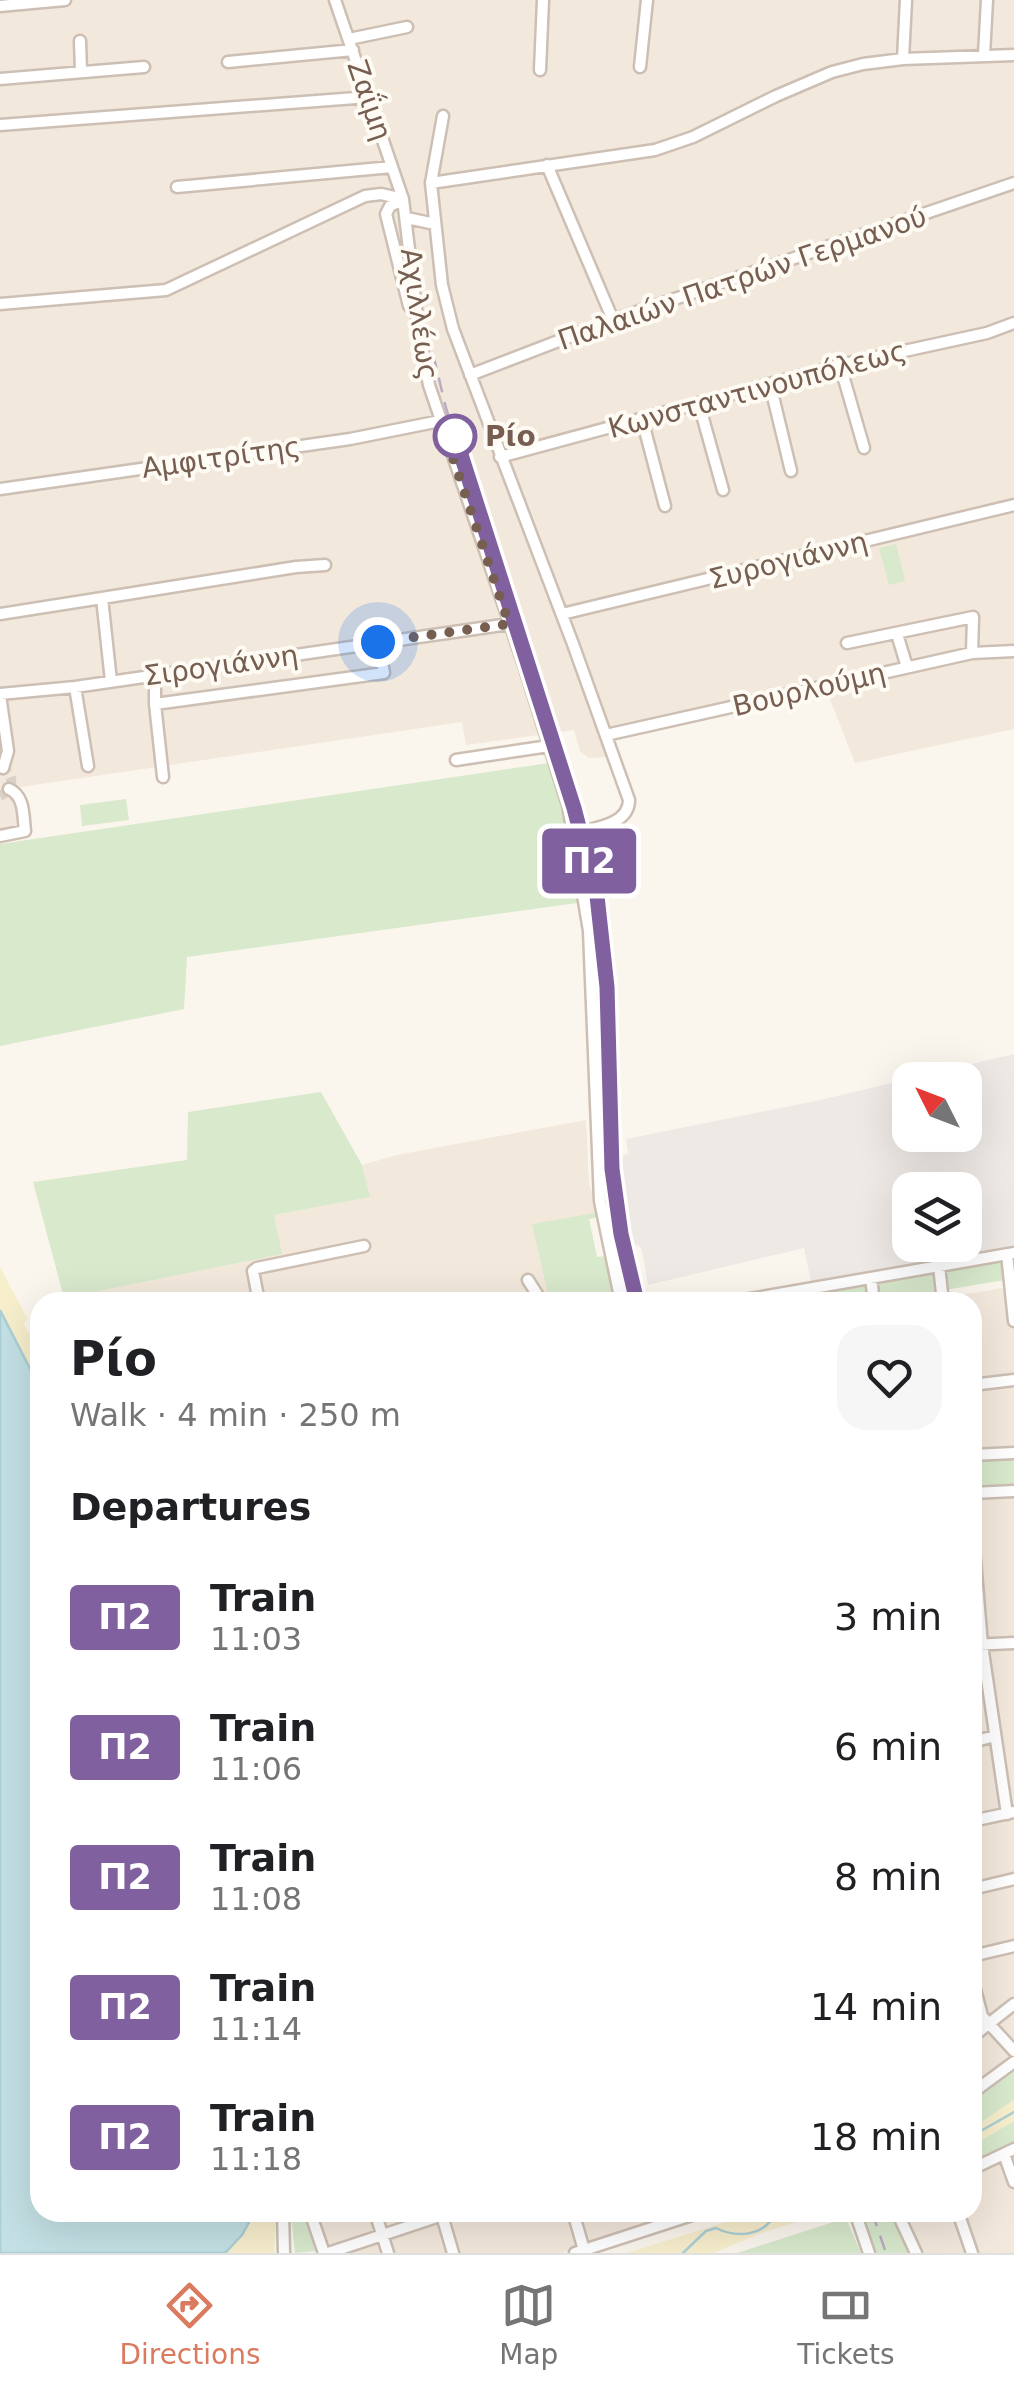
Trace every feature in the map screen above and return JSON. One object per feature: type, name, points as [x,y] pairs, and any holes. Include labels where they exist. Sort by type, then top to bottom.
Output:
[{"type":"street","points":[[0,6],[65,0]]},
{"type":"street","name":"Ζαΐμη","points":[[335,0],[404,199]]},
{"type":"street","points":[[540,70],[543,0]]},
{"type":"street","points":[[640,67],[647,0]]},
{"type":"street","points":[[903,59],[906,0]]},
{"type":"street","points":[[984,55],[987,0]]},
{"type":"street","points":[[228,62],[351,45],[407,27]]},
{"type":"street","points":[[80,41],[82,72]]},
{"type":"street","points":[[431,183],[674,145],[832,72],[863,64],[1014,55]]},
{"type":"street","points":[[0,79],[144,67]]},
{"type":"street","points":[[0,125],[369,97]]},
{"type":"street","points":[[443,116],[431,183],[446,306],[628,796],[629,807],[621,819],[574,834]]},
{"type":"street","points":[[547,165],[613,320]]},
{"type":"street","points":[[176,187],[392,167]]},
{"type":"street","name":"Παλαιών Πατρών Γερμανού","points":[[470,375],[613,320],[1014,183]]},
{"type":"street","points":[[0,304],[166,290],[365,196],[381,194],[404,199]]},
{"type":"street","points":[[404,199],[390,206],[386,217],[412,320],[418,327]]},
{"type":"street","name":"Αχιλλέως","points":[[404,199],[425,368],[574,834],[589,931],[600,1201],[619,1292]]},
{"type":"street","points":[[407,218],[436,224]]},
{"type":"street","name":"Κωνσταντινουπόλεως","points":[[500,457],[840,365],[986,333],[1014,323]]},
{"type":"street","points":[[840,365],[864,448]]},
{"type":"street","points":[[770,384],[791,471]]},
{"type":"street","points":[[698,404],[722,490]]},
{"type":"street","points":[[642,419],[665,506]]},
{"type":"street","name":"Αμφιτρίτης","points":[[0,489],[362,438],[440,421]]},
{"type":"street","name":"Συρογιάννη","points":[[562,614],[1014,505]]},
{"type":"street","points":[[0,614],[325,565]]},
{"type":"street","points":[[102,598],[111,681]]},
{"type":"street","points":[[848,643],[972,617],[972,653]]},
{"type":"street","name":"Σιρογιάννη","points":[[0,694],[509,624]]},
{"type":"street","points":[[897,634],[908,667]]},
{"type":"street","points":[[155,704],[384,673],[378,642]]},
{"type":"street","name":"Βουρλούμη","points":[[606,735],[972,653],[1014,651]]},
{"type":"street","points":[[156,674],[155,704],[164,778]]},
{"type":"street","points":[[75,686],[88,766]]},
{"type":"street","points":[[0,694],[8,751],[3,768]]},
{"type":"street","points":[[456,760],[549,746]]},
{"type":"street","points":[[0,836],[25,831],[20,798],[10,789]]},
{"type":"street","points":[[256,1292],[252,1276],[257,1268],[364,1246]]},
{"type":"street","points":[[818,1292],[870,1278],[1011,1254],[1014,1321]]},
{"type":"street","points":[[939,1266],[943,1292]]},
{"type":"street","points":[[870,1278],[872,1292]]},
{"type":"street","points":[[528,1280],[536,1292]]},
{"type":"street","points":[[982,1384],[1014,1380]]},
{"type":"street","points":[[982,1455],[1014,1453]]},
{"type":"street","points":[[982,1492],[1014,1490]]},
{"type":"street","points":[[982,1643],[1014,1642]]},
{"type":"street","points":[[982,1660],[1011,1813],[982,1820]]},
{"type":"street","points":[[982,1739],[995,1736]]},
{"type":"street","points":[[982,1887],[1014,1879]]},
{"type":"street","points":[[982,1954],[1014,1946]]},
{"type":"street","points":[[982,2029],[1014,2004]]},
{"type":"street","points":[[982,2014],[1014,2051]]},
{"type":"street","points":[[982,2086],[1014,2062]]},
{"type":"street","points":[[982,2165],[1009,2152],[1014,2182]]},
{"type":"street","points":[[283,2222],[284,2253]]},
{"type":"street","points":[[314,2222],[326,2253],[422,2222]]},
{"type":"street","points":[[377,2222],[388,2253]]},
{"type":"street","points":[[447,2222],[453,2253]]},
{"type":"street","points":[[574,2222],[580,2252],[671,2222]]},
{"type":"street","points":[[859,2222],[870,2253]]},
{"type":"street","points":[[902,2222],[916,2253]]},
{"type":"street","points":[[961,2222],[972,2253]]},
{"type":"shaded area","points":[[0,0],[1014,0],[1014,729],[855,763],[824,684],[601,734],[609,757],[589,758],[580,751],[574,730],[466,745],[462,722],[14,788],[20,828],[0,833]]},
{"type":"shaded area","points":[[1014,1054],[1014,1245],[982,1251],[982,1172],[892,1172],[892,1262],[921,1262],[811,1282],[804,1248],[648,1285],[642,1250],[638,1245],[632,1246],[625,1212],[621,1156],[628,1154],[626,1139],[892,1083],[892,1152],[982,1152],[980,1062]]},
{"type":"shaded area","points":[[586,1120],[589,1184],[600,1212],[600,1217],[589,1219],[597,1257],[608,1256],[614,1292],[93,1292],[281,1254],[274,1215],[369,1197],[362,1165]]},
{"type":"shaded area","points":[[1014,1286],[1014,2053],[982,2077],[982,1292],[979,1292]]},
{"type":"shaded area","points":[[1014,2154],[1014,2253],[924,2253],[910,2222],[982,2222],[982,2170]]},
{"type":"shaded area","points":[[316,2222],[654,2222],[561,2253],[327,2253]]},
{"type":"green space","points":[[896,544],[905,581],[889,585],[879,548]]},
{"type":"green space","points":[[549,763],[561,805],[577,903],[187,957],[184,1009],[0,1046],[0,844]]},
{"type":"green space","points":[[126,799],[129,820],[82,826],[80,805]]},
{"type":"green space","points":[[321,1092],[362,1165],[370,1197],[274,1215],[282,1254],[94,1292],[62,1292],[33,1182],[187,1160],[188,1112]]},
{"type":"green space","points":[[600,1212],[600,1217],[589,1219],[597,1257],[608,1256],[614,1292],[548,1292],[532,1224]]},
{"type":"green space","points":[[1003,1259],[1005,1280],[932,1292],[811,1292]]},
{"type":"green space","points":[[1014,1456],[1014,1486],[982,1487],[982,1458]]},
{"type":"green space","points":[[1014,2067],[1014,2100],[982,2122],[982,2091]]},
{"type":"green space","points":[[1014,2121],[1014,2143],[982,2160],[982,2139]]},
{"type":"green space","points":[[292,2222],[308,2222],[316,2251],[295,2253]]},
{"type":"green space","points":[[834,2222],[848,2222],[861,2253],[737,2253]]},
{"type":"green space","points":[[865,2222],[894,2222],[909,2253],[877,2253]]},
{"type":"sand","points":[[0,1267],[27,1318],[24,1324],[30,1336],[30,1368],[0,1310]]},
{"type":"sand","points":[[1014,2100],[1014,2121],[982,2140],[982,2122]]},
{"type":"sand","points":[[249,2222],[276,2222],[274,2253],[225,2253]]},
{"type":"sand","points":[[725,2222],[796,2222],[714,2253],[627,2253]]},
{"type":"water","points":[[0,1310],[30,1368],[30,2222],[249,2222],[225,2253],[0,2253]]},
{"type":"waterway","points":[[982,2130],[1014,2112]]},
{"type":"waterway","points":[[683,2253],[706,2231],[716,2228],[750,2233],[769,2222]]},
{"type":"tunnel","points":[[0,767],[11,782],[0,796]]},
{"type":"railway","points":[[427,329],[446,408],[588,853],[607,987],[612,1169],[635,1292]]},
{"type":"railway","points":[[875,2222],[886,2253]]},
{"type":"train","name":"Π2","points":[[455,436],[588,853],[604,942],[614,1190],[635,1292]]},
{"type":"place","name":"Ρίο","points":[[455,436]]},
{"type":"route","points":[[378,642],[509,624],[452,455],[455,436]]}]
